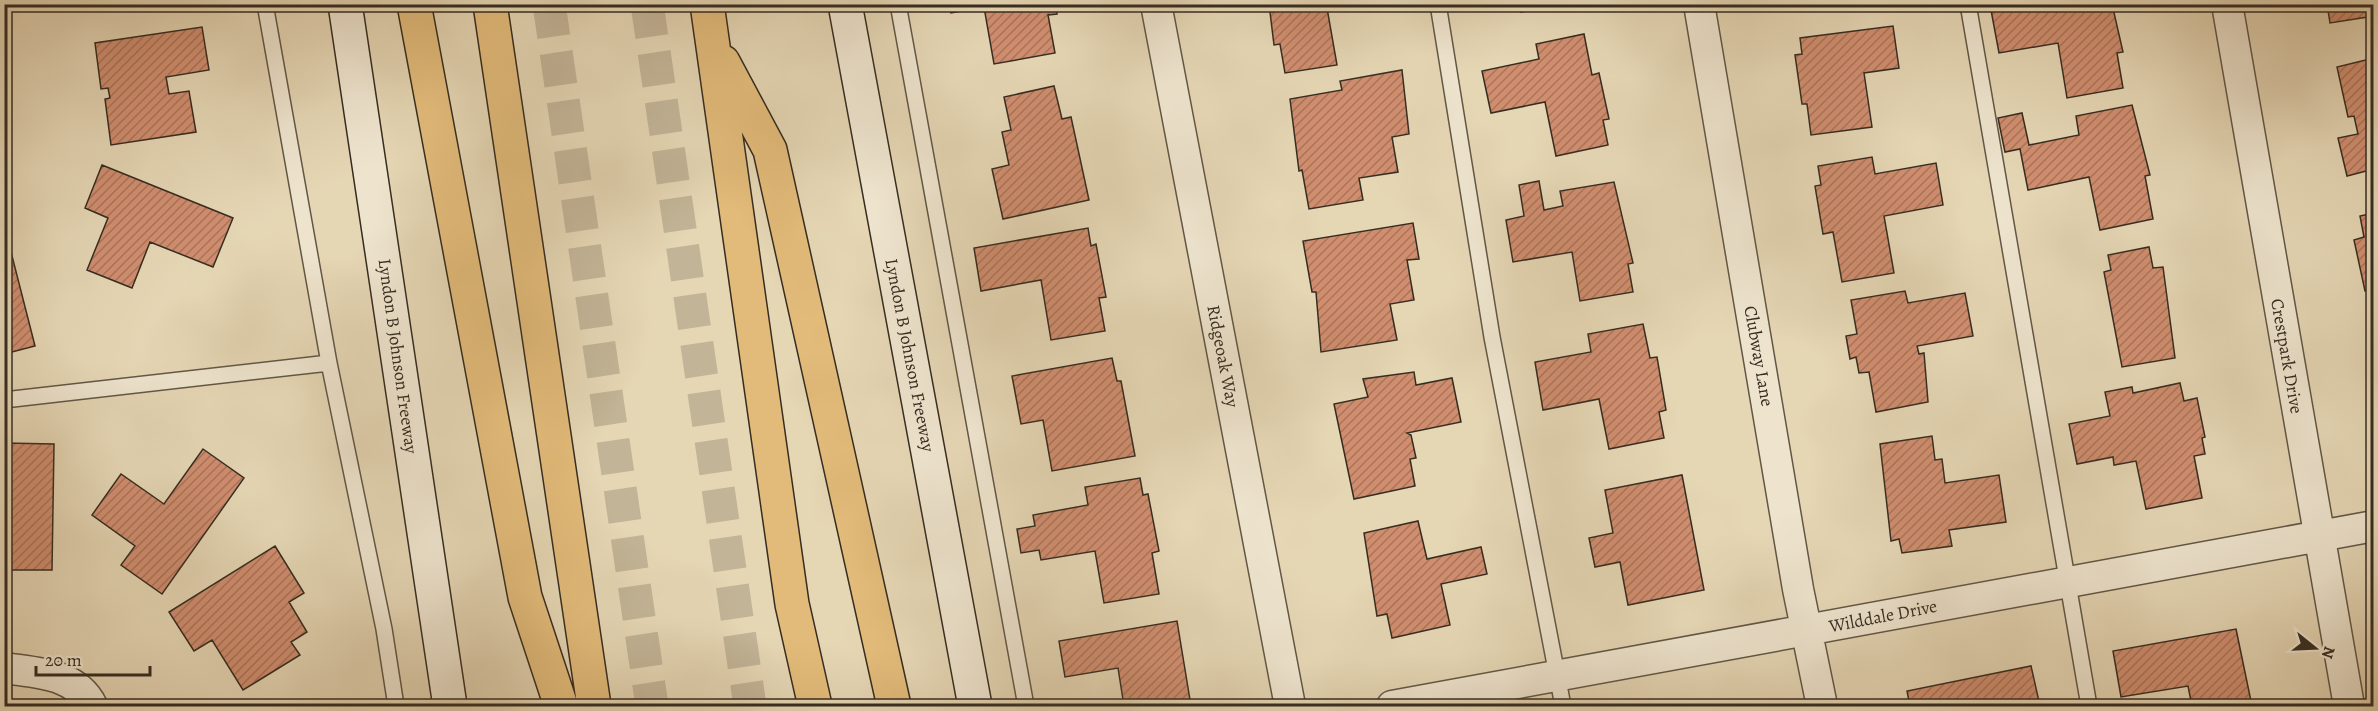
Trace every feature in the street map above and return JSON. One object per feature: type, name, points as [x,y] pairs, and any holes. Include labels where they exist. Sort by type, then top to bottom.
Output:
[{"type":"highway","points":[[414,4],[525,597],[561,706]]},
{"type":"highway","points":[[490,4],[594,706]]},
{"type":"highway","points":[[707,4],[792,604],[815,706]]},
{"type":"highway","points":[[713,43],[770,150],[894,706]]},
{"type":"main road","name":"Lyndon B Johnson Freeway","points":[[345,4],[450,706]]},
{"type":"main road","name":"Lyndon B Johnson Freeway","points":[[844,4],[975,706]]},
{"type":"street","name":"Ridgeoak Way","points":[[1156,4],[1290,706]]},
{"type":"street","name":"Clubway Lane","points":[[1699,4],[1822,706]]},
{"type":"street","name":"Crestpark Drive","points":[[2227,4],[2349,706]]},
{"type":"street","name":"Wilddale Drive","points":[[1392,706],[2373,526]]},
{"type":"street","points":[[4,668],[61,677],[88,699],[92,706]]},
{"type":"lane","points":[[265,4],[329,363],[379,606],[396,706]]},
{"type":"lane","points":[[898,4],[1026,706]]},
{"type":"lane","points":[[1438,4],[1492,337],[1563,706]]},
{"type":"lane","points":[[1968,4],[2089,706]]},
{"type":"lane","points":[[4,400],[329,363]]},
{"type":"building","points":[[949,4],[1056,4],[1057,14],[1048,15],[1055,53],[994,64],[984,7],[951,13]]},
{"type":"building","points":[[1269,4],[1347,4],[1327,8],[1337,65],[1285,73],[1280,44],[1274,45]]},
{"type":"building","points":[[1520,4],[1560,4],[1521,12]]},
{"type":"building","points":[[2022,4],[2112,4],[2123,52],[2117,53],[2123,88],[2067,98],[2058,43],[1999,53],[1991,10]]},
{"type":"building","points":[[2327,4],[2374,4],[2374,16],[2330,23]]},
{"type":"building","points":[[1893,26],[1899,68],[1864,73],[1872,127],[1811,135],[1807,104],[1802,104],[1795,55],[1802,54],[1800,38]]},
{"type":"building","points":[[202,27],[209,70],[166,77],[169,94],[189,91],[196,132],[111,145],[105,99],[110,98],[108,88],[101,89],[95,43]]},
{"type":"building","points":[[1584,34],[1592,75],[1599,73],[1609,119],[1603,120],[1608,145],[1556,156],[1545,102],[1491,113],[1482,71],[1539,59],[1536,44]]},
{"type":"building","points":[[2374,58],[2374,169],[2347,176],[2338,138],[2358,134],[2354,116],[2348,117],[2337,67]]},
{"type":"building","points":[[1402,70],[1409,134],[1392,137],[1398,172],[1359,178],[1363,200],[1309,209],[1302,170],[1299,171],[1290,99],[1342,90],[1340,81]]},
{"type":"building","points":[[1054,86],[1062,119],[1071,117],[1089,200],[1003,219],[992,169],[1009,165],[1002,132],[1011,130],[1004,97]]},
{"type":"building","points":[[2132,105],[2150,175],[2145,176],[2153,219],[2100,230],[2089,177],[2028,190],[2020,149],[2005,152],[1998,118],[2022,113],[2029,145],[2079,135],[2076,116]]},
{"type":"building","points":[[1872,157],[1875,174],[1936,163],[1943,205],[1884,216],[1894,273],[1842,282],[1833,232],[1823,234],[1815,186],[1821,185],[1818,166]]},
{"type":"building","points":[[102,165],[233,218],[213,267],[150,242],[132,288],[87,270],[108,218],[85,208]]},
{"type":"building","points":[[1539,181],[1544,210],[1563,206],[1560,191],[1614,182],[1633,263],[1628,264],[1633,292],[1580,301],[1572,252],[1513,262],[1506,220],[1524,216],[1519,185]]},
{"type":"building","points":[[2374,213],[2374,295],[2372,290],[2365,291],[2354,240],[2364,237],[2360,216]]},
{"type":"building","points":[[1413,223],[1419,259],[1407,260],[1414,300],[1390,304],[1397,340],[1321,352],[1316,292],[1312,292],[1303,241]]},
{"type":"building","points":[[1088,228],[1091,246],[1096,244],[1106,297],[1099,298],[1105,331],[1051,340],[1041,280],[981,291],[974,248]]},
{"type":"building","points":[[2149,247],[2153,268],[2163,267],[2175,358],[2122,367],[2104,272],[2111,270],[2108,255]]},
{"type":"building","points":[[10,248],[35,346],[4,354],[4,250]]},
{"type":"building","points":[[1905,291],[1908,303],[1965,293],[1973,336],[1917,346],[1919,354],[1924,353],[1928,402],[1876,412],[1869,372],[1859,373],[1856,357],[1850,359],[1846,336],[1857,334],[1851,300]]},
{"type":"building","points":[[1643,324],[1650,358],[1657,357],[1666,410],[1659,412],[1664,438],[1609,449],[1599,399],[1543,410],[1535,362],[1591,352],[1588,334]]},
{"type":"building","points":[[1112,358],[1117,381],[1121,381],[1135,456],[1052,471],[1043,420],[1021,424],[1012,376]]},
{"type":"building","points":[[1414,372],[1416,385],[1452,378],[1461,422],[1407,433],[1411,435],[1416,458],[1410,459],[1415,486],[1354,499],[1334,404],[1368,397],[1363,379]]},
{"type":"building","points":[[2180,383],[2184,401],[2197,398],[2205,437],[2202,438],[2205,454],[2194,456],[2202,498],[2146,509],[2136,461],[2114,465],[2113,457],[2077,464],[2069,424],[2110,416],[2105,392],[2132,387],[2133,393]]},
{"type":"building","points":[[1932,436],[1935,460],[1942,459],[1945,483],[1999,475],[2006,522],[1949,530],[1952,546],[1902,553],[1899,539],[1891,541],[1880,444]]},
{"type":"building","points":[[4,443],[54,444],[52,570],[8,570],[7,560],[4,560]]},
{"type":"building","points":[[203,449],[244,478],[162,594],[121,565],[135,546],[92,515],[121,474],[164,504]]},
{"type":"building","points":[[1682,475],[1704,590],[1628,605],[1620,562],[1595,567],[1589,538],[1613,533],[1605,490]]},
{"type":"building","points":[[1140,478],[1143,495],[1148,494],[1159,551],[1152,553],[1159,594],[1104,603],[1095,551],[1041,560],[1039,550],[1021,553],[1017,529],[1035,526],[1033,515],[1088,505],[1085,487]]},
{"type":"building","points":[[1418,521],[1427,559],[1481,547],[1487,574],[1441,584],[1450,625],[1392,638],[1387,614],[1377,616],[1364,533]]},
{"type":"building","points":[[275,546],[304,593],[289,602],[307,632],[291,642],[300,655],[243,690],[212,640],[194,651],[169,612]]},
{"type":"building","points":[[1177,621],[1191,706],[1124,706],[1118,668],[1065,677],[1059,641]]},
{"type":"building","points":[[2236,629],[2252,706],[2192,706],[2188,686],[2121,697],[2113,651]]},
{"type":"building","points":[[2031,666],[2040,706],[1910,706],[1907,691]]},
{"type":"tunnel","points":[[549,4],[652,706]]},
{"type":"tunnel","points":[[647,4],[750,706]]}]
